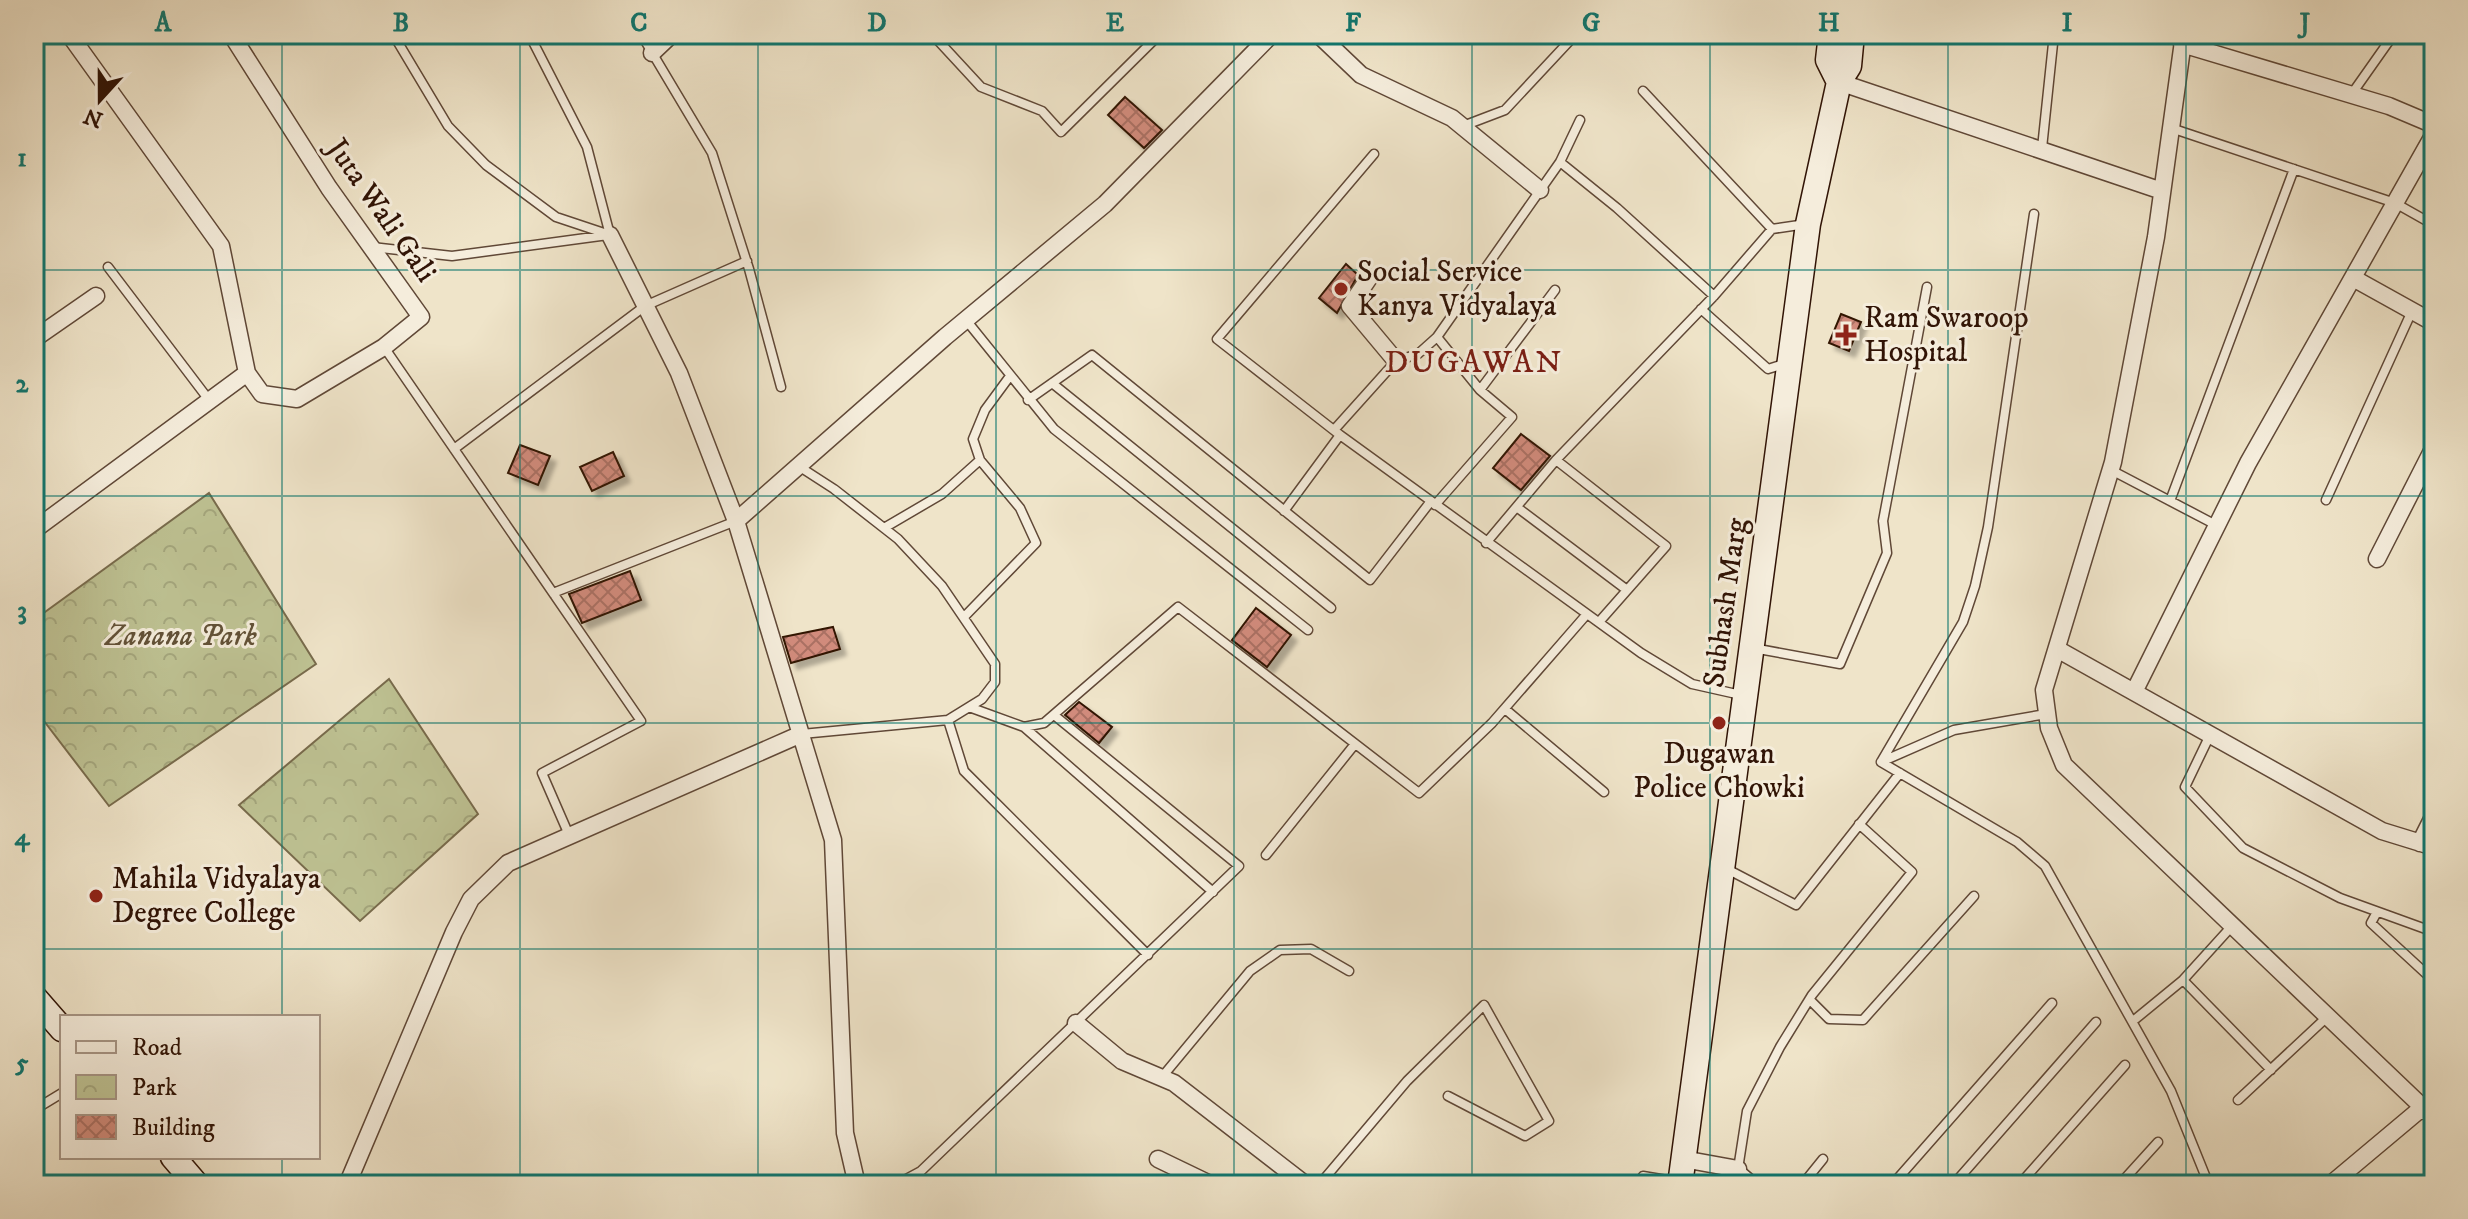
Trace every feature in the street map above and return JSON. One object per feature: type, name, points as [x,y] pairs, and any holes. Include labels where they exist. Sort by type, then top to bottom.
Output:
[{"type":"main road","name":"Subhash Marg","points":[[1682,1176],[1808,224],[1839,82],[1828,60],[1831,34]]},
{"type":"main road","points":[[1839,82],[1849,66],[1852,34]]},
{"type":"main road","points":[[34,997],[60,1027]]},
{"type":"main road","points":[[175,1159],[197,1185]]},
{"type":"street","points":[[34,530],[247,373],[221,246],[69,34]]},
{"type":"street","name":"Juta Wali Gali","points":[[231,34],[329,188],[421,317],[384,347],[297,399],[262,394],[247,373]]},
{"type":"street","points":[[652,53],[672,34]]},
{"type":"street","points":[[736,521],[966,320],[1105,204],[1272,34]]},
{"type":"street","points":[[1318,34],[1361,75],[1462,127],[1540,190]]},
{"type":"street","points":[[2330,1185],[2431,1115],[2064,765],[2049,728],[2044,690],[2111,470],[2162,191],[2183,39],[2434,125]]},
{"type":"street","points":[[1839,82],[2162,191]]},
{"type":"street","points":[[2134,692],[2217,526],[2434,134]]},
{"type":"street","points":[[610,235],[679,373],[736,521],[833,840],[845,1133],[857,1185]]},
{"type":"street","points":[[1369,278],[1350,306],[1396,361]]},
{"type":"street","points":[[2353,278],[2434,323]]},
{"type":"street","points":[[34,339],[96,296]]},
{"type":"street","points":[[2377,559],[2434,447]]},
{"type":"street","points":[[2057,649],[2382,831],[2427,845],[2434,815]]},
{"type":"street","points":[[347,1185],[454,932],[471,899],[508,863],[799,735]]},
{"type":"street","points":[[1076,1023],[1122,1061],[1174,1083],[1306,1185]]},
{"type":"street","points":[[1158,1159],[1212,1185]]},
{"type":"street","points":[[1682,1176],[1738,1169]]},
{"type":"lane","points":[[393,34],[448,126],[486,165],[556,217],[610,235]]},
{"type":"lane","points":[[529,34],[587,147],[610,235]]},
{"type":"lane","points":[[641,34],[712,153],[747,261],[781,387]]},
{"type":"lane","points":[[932,34],[981,87],[1042,111],[1061,132],[1160,34]]},
{"type":"lane","points":[[1462,127],[1505,110],[1576,34]]},
{"type":"lane","points":[[2042,148],[2054,34]]},
{"type":"lane","points":[[2351,95],[2394,34]]},
{"type":"lane","points":[[1643,91],[1772,229]]},
{"type":"lane","points":[[1284,511],[1337,432],[1396,361],[1418,354],[1437,337],[1560,162],[1580,120]]},
{"type":"lane","points":[[2171,128],[2395,203],[2434,225]]},
{"type":"lane","points":[[1374,154],[1217,339],[1486,543],[1587,614],[1692,684],[1745,696]]},
{"type":"lane","points":[[1560,162],[1617,208],[1714,296]]},
{"type":"lane","points":[[2170,501],[2294,169]]},
{"type":"lane","points":[[1881,762],[1963,622],[1975,586],[1988,527],[2034,214]]},
{"type":"lane","points":[[1486,543],[1556,460],[1714,296],[1772,229],[1808,224]]},
{"type":"lane","points":[[371,247],[452,256],[610,235]]},
{"type":"lane","points":[[454,449],[645,306],[747,261]]},
{"type":"lane","points":[[108,267],[209,400]]},
{"type":"lane","points":[[1752,648],[1840,664],[1887,553],[1883,521],[1927,287]]},
{"type":"lane","points":[[1480,390],[1555,290]]},
{"type":"lane","points":[[1701,309],[1768,369],[1791,361]]},
{"type":"lane","points":[[2326,500],[2412,311]]},
{"type":"lane","points":[[966,320],[1054,429],[1308,630]]},
{"type":"lane","points":[[1028,400],[1092,355],[1370,580],[1433,503],[1512,417],[1480,390],[1437,337]]},
{"type":"lane","points":[[384,347],[641,721],[542,773],[569,836]]},
{"type":"lane","points":[[965,616],[1036,543],[1020,508],[980,460],[973,439],[985,410],[1010,376]]},
{"type":"lane","points":[[1052,383],[1331,608]]},
{"type":"lane","points":[[884,528],[942,494],[980,460]]},
{"type":"lane","points":[[1556,460],[1666,546],[1599,622]]},
{"type":"lane","points":[[799,735],[948,720],[982,699],[995,682],[995,664],[942,586],[884,528],[800,467]]},
{"type":"lane","points":[[2111,470],[2217,526]]},
{"type":"lane","points":[[1518,508],[1627,590]]},
{"type":"lane","points":[[553,593],[736,521]]},
{"type":"lane","points":[[1024,727],[1044,723],[1178,607],[1419,793],[1505,709],[1587,614]]},
{"type":"lane","points":[[969,707],[1024,727],[1213,892]]},
{"type":"lane","points":[[1505,709],[1604,792]]},
{"type":"lane","points":[[1881,762],[1954,730],[2047,714]]},
{"type":"lane","points":[[895,1185],[921,1171],[1239,866],[1054,715]]},
{"type":"lane","points":[[948,720],[964,771],[1148,955]]},
{"type":"lane","points":[[2210,735],[2185,787],[2243,848],[2340,898],[2434,932]]},
{"type":"lane","points":[[1266,855],[1355,744]]},
{"type":"lane","points":[[1881,762],[2017,842],[2045,866],[2171,1091],[2209,1185]]},
{"type":"lane","points":[[1721,866],[1796,905],[1900,773]]},
{"type":"lane","points":[[1731,1185],[1738,1169],[1747,1111],[1780,1047],[1812,995],[1912,872],[1859,824]]},
{"type":"lane","points":[[1811,1001],[1829,1019],[1863,1020],[1974,896]]},
{"type":"lane","points":[[2377,912],[2371,923],[2434,981]]},
{"type":"lane","points":[[2133,1021],[2183,980],[2232,926]]},
{"type":"lane","points":[[1161,1077],[1250,971],[1280,950],[1311,949],[1349,971]]},
{"type":"lane","points":[[2183,980],[2271,1070]]},
{"type":"lane","points":[[1892,1185],[2052,1003]]},
{"type":"lane","points":[[1319,1185],[1407,1081],[1484,1005],[1549,1121],[1525,1136],[1448,1096]]},
{"type":"lane","points":[[2238,1100],[2327,1017]]},
{"type":"lane","points":[[1953,1185],[2096,1022]]},
{"type":"lane","points":[[2019,1185],[2125,1065]]},
{"type":"lane","points":[[34,1110],[60,1094]]},
{"type":"lane","points":[[2119,1185],[2158,1142]]},
{"type":"lane","points":[[1802,1185],[1823,1159]]},
{"type":"lane","points":[[1738,1169],[1758,1185]]},
{"type":"lane","points":[[1638,1185],[1643,1176],[1682,1176]]},
{"type":"green space","name":"Zanana Park","points":[[209,493],[316,664],[109,806],[34,708],[34,620]]},
{"type":"green space","points":[[389,679],[478,814],[360,921],[239,805]]},
{"type":"building","points":[[1125,97],[1162,130],[1144,148],[1108,115]]},
{"type":"building","name":"Social Service Kanya Vidyalaya","points":[[1346,264],[1358,275],[1337,313],[1319,298]]},
{"type":"building","points":[[1841,314],[1861,322],[1849,351],[1829,343]]},
{"type":"building","points":[[1521,434],[1550,456],[1521,490],[1493,468]]},
{"type":"building","points":[[520,445],[550,456],[538,485],[508,473]]},
{"type":"building","points":[[613,452],[624,476],[592,491],[580,467]]},
{"type":"building","points":[[630,571],[641,600],[582,623],[569,594]]},
{"type":"building","points":[[1256,608],[1291,635],[1267,667],[1232,640]]},
{"type":"building","points":[[833,627],[840,649],[791,663],[783,637]]},
{"type":"building","points":[[1079,702],[1112,727],[1099,743],[1065,715]]},
{"type":"place","name":"Social Service Kanya Vidyalaya","points":[[1341,289]]},
{"type":"place","name":"Ram Swaroop Hospital","points":[[1846,335]]},
{"type":"place","name":"Dugawan Police Chowki","points":[[1719,723]]},
{"type":"place","name":"Mahila Vidyalaya Degree College","points":[[96,896]]},
{"type":"district","name":"DUGAWAN","points":[[1474,363]]}]
